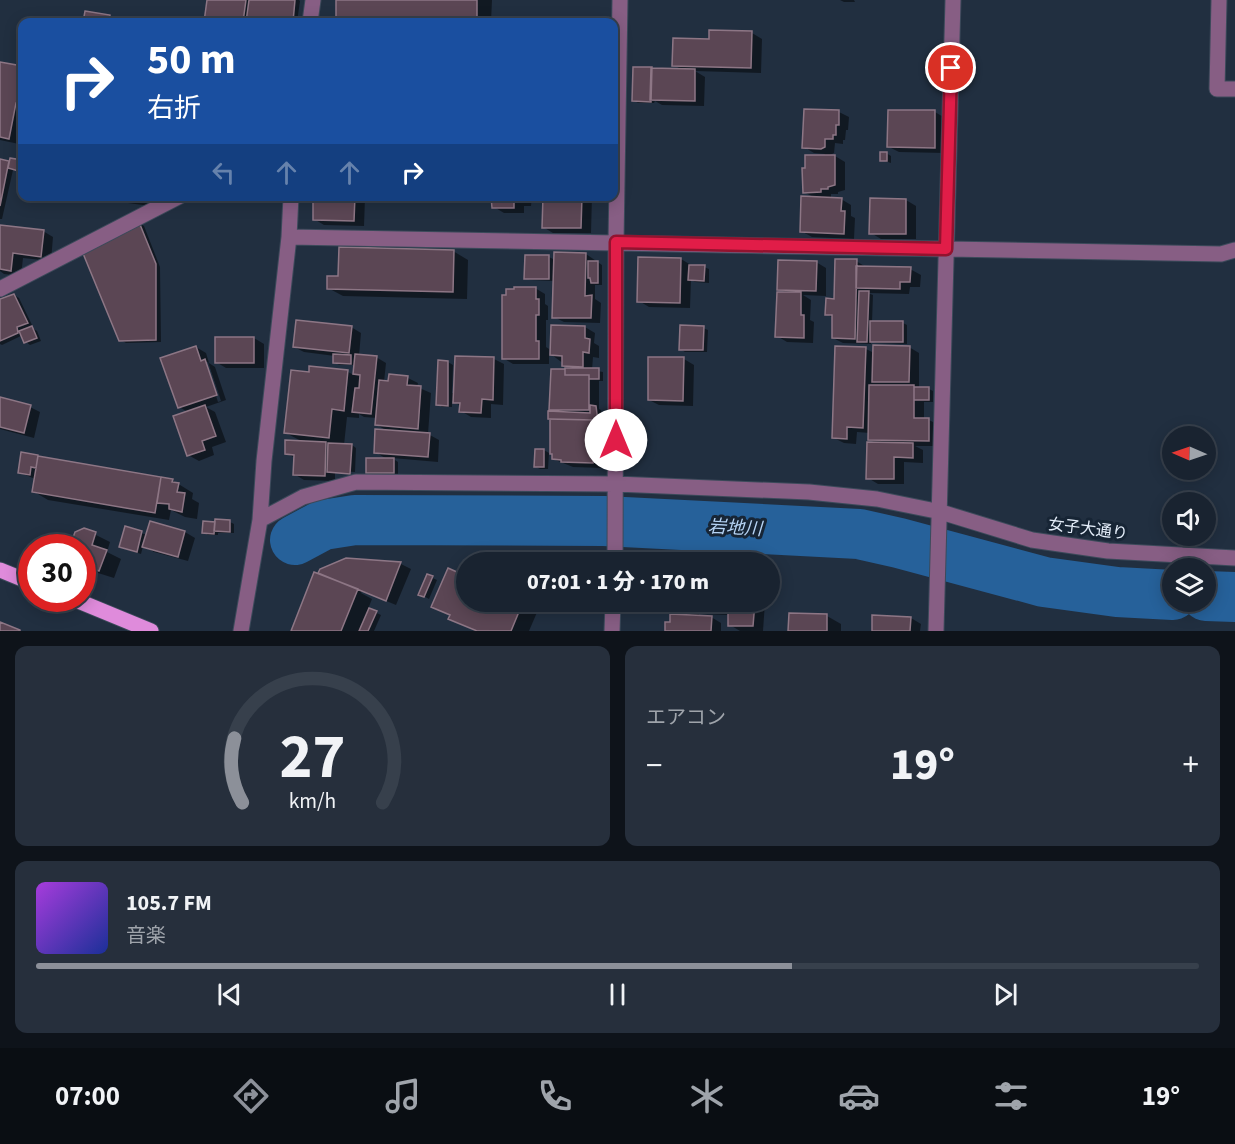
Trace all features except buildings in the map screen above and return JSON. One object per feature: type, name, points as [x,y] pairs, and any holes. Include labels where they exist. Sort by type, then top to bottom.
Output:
[{"type":"main road","points":[[0,570],[18,577]]},
{"type":"main road","points":[[96,608],[151,631]]},
{"type":"street","points":[[311,18],[313,0]]},
{"type":"street","points":[[618,121],[620,0]]},
{"type":"street","points":[[936,631],[953,0]]},
{"type":"street","points":[[1219,0],[1217,89],[1235,89]]},
{"type":"street","points":[[0,289],[170,201]]},
{"type":"street","points":[[241,631],[260,520],[291,201]]},
{"type":"street","points":[[615,552],[617,201]]},
{"type":"street","points":[[289,237],[1221,254],[1235,250]]},
{"type":"street","name":"女子大通り","points":[[260,520],[303,497],[356,482],[616,490],[809,492],[877,499],[940,519],[1032,540],[1108,551],[1235,558]]},
{"type":"street","points":[[612,631],[613,612]]},
{"type":"waterway","name":"岩地川","points":[[295,540],[323,525],[355,520],[604,521],[859,534],[1044,582],[1117,592],[1162,594]]},
{"type":"waterway","name":"岩地川","points":[[1216,596],[1235,597]]},
{"type":"route","points":[[616,440],[616,242],[946,249],[951,68]]}]
